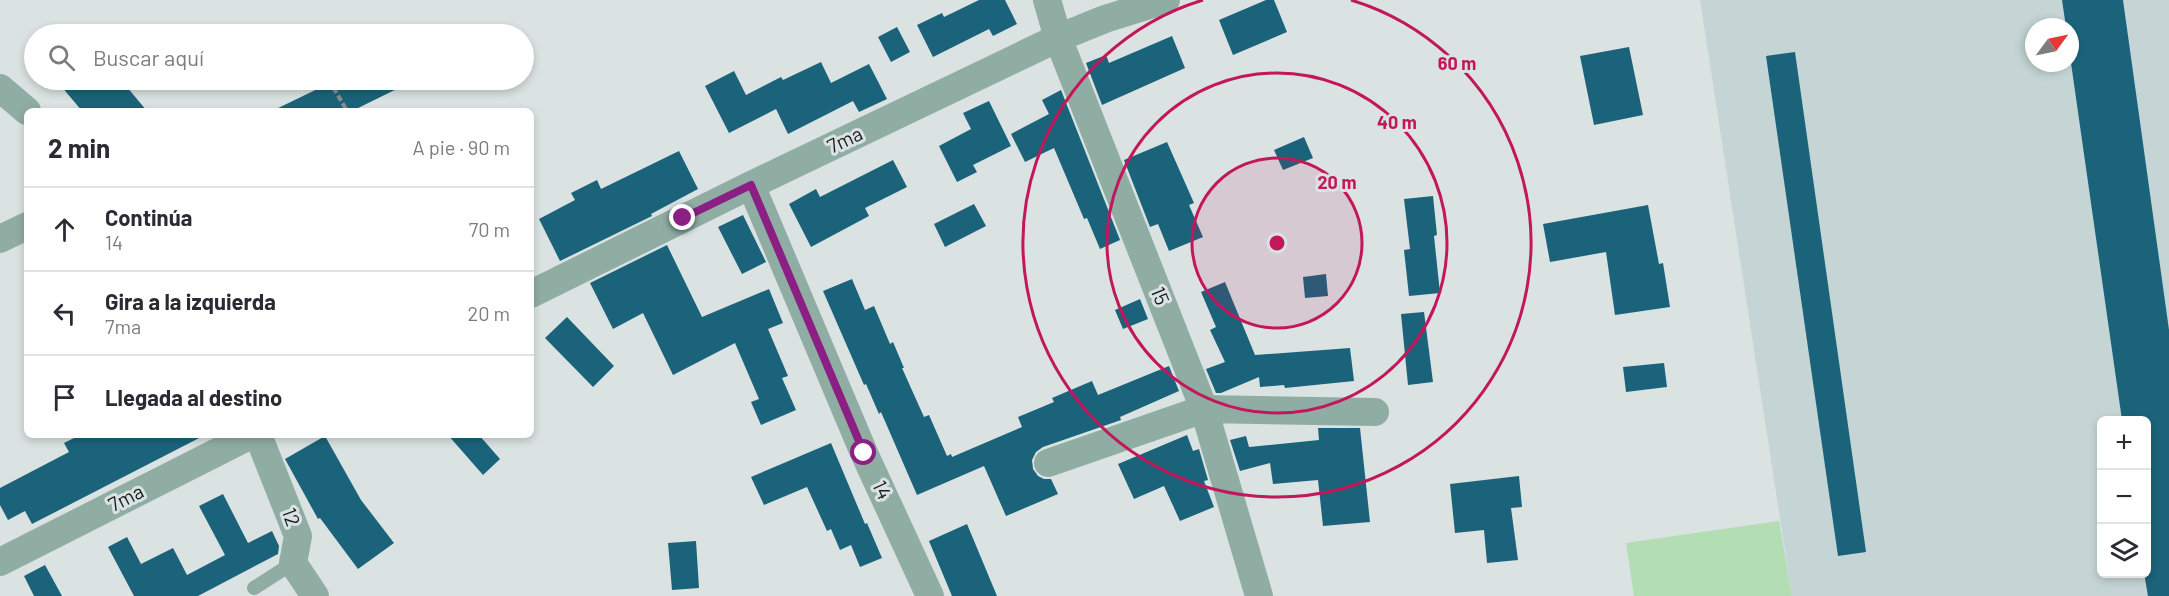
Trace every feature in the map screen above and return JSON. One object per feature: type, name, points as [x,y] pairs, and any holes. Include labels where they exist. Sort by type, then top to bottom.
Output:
[{"type":"street","name":"15","points":[[1047,0],[1058,38],[1204,409],[1259,596]]},
{"type":"street","name":"7ma","points":[[534,293],[751,185],[1058,38],[1106,19],[1166,0]]},
{"type":"street","points":[[0,88],[24,108]]},
{"type":"street","name":"14","points":[[751,185],[864,453],[930,596]]},
{"type":"street","points":[[0,239],[24,227]]},
{"type":"street","points":[[1048,463],[1204,409],[1375,412]]},
{"type":"street","name":"7ma","points":[[0,561],[245,438]]},
{"type":"street","name":"12","points":[[259,438],[298,536],[293,563]]},
{"type":"street","points":[[293,563],[315,596]]},
{"type":"lane","points":[[254,588],[293,563]]},
{"type":"path","points":[[335,90],[345,108]]},
{"type":"shaded area","points":[[1700,0],[2169,0],[2169,596],[1792,596]]},
{"type":"green space","points":[[1779,521],[1792,596],[1634,596],[1626,543]]},
{"type":"building","points":[[979,0],[1005,0],[1017,24],[993,36],[989,29],[933,57],[917,25],[942,13],[944,17]]},
{"type":"building","points":[[1266,0],[1274,0],[1287,32],[1233,55],[1219,20]]},
{"type":"building","points":[[2062,0],[2123,0],[2169,330],[2169,596],[2148,596],[2145,578],[2151,578],[2151,416],[2121,416],[2072,72],[2079,72],[2079,18],[2065,18]]},
{"type":"building","points":[[897,27],[910,52],[891,62],[878,37]]},
{"type":"building","points":[[1172,36],[1185,68],[1102,105],[1086,63],[1106,55],[1109,63]]},
{"type":"building","points":[[1629,47],[1643,115],[1594,125],[1580,56]]},
{"type":"building","points":[[1795,52],[1866,552],[1838,556],[1766,56]]},
{"type":"building","points":[[821,62],[831,83],[869,64],[887,99],[859,112],[853,101],[788,134],[776,109],[729,133],[705,86],[734,71],[746,95],[781,77],[783,80]]},
{"type":"building","points":[[64,90],[129,90],[144,108],[79,108]]},
{"type":"building","points":[[315,90],[395,90],[358,108],[278,108]]},
{"type":"building","points":[[1061,90],[1120,240],[1100,249],[1087,218],[1084,219],[1054,148],[1025,162],[1011,134],[1049,114],[1042,100]]},
{"type":"building","points":[[989,101],[1011,146],[973,165],[977,172],[957,182],[939,146],[971,129],[963,113]]},
{"type":"building","points":[[1304,137],[1313,158],[1283,170],[1274,150]]},
{"type":"building","points":[[1167,142],[1194,203],[1189,205],[1203,237],[1169,251],[1158,224],[1150,227],[1124,160]]},
{"type":"building","points":[[679,151],[698,189],[651,214],[652,216],[560,261],[539,219],[575,200],[571,193],[597,180],[601,189]]},
{"type":"building","points":[[893,160],[907,187],[865,208],[869,216],[811,247],[789,204],[816,189],[820,197]]},
{"type":"building","points":[[1433,196],[1437,235],[1434,236],[1440,293],[1409,296],[1404,250],[1410,249],[1404,199]]},
{"type":"building","points":[[974,204],[986,226],[945,247],[934,224]]},
{"type":"building","points":[[1648,205],[1659,264],[1663,263],[1670,307],[1615,315],[1606,252],[1550,262],[1543,224]]},
{"type":"building","points":[[743,215],[766,262],[742,274],[718,227]]},
{"type":"building","points":[[667,245],[702,317],[769,289],[783,323],[768,329],[788,376],[782,378],[796,410],[761,425],[751,402],[759,399],[735,343],[673,375],[643,313],[613,329],[590,283]]},
{"type":"building","points":[[1326,274],[1328,296],[1305,298],[1303,277]]},
{"type":"building","points":[[852,279],[865,310],[874,306],[890,344],[893,342],[924,417],[929,415],[947,456],[951,454],[952,457],[1022,427],[1018,417],[1054,402],[1052,398],[1092,381],[1098,395],[1169,366],[1179,391],[1120,417],[1121,420],[1043,447],[1036,452],[1032,460],[1033,469],[1038,476],[1051,479],[1058,494],[1006,516],[984,466],[917,495],[881,412],[879,414],[866,384],[864,385],[823,291]]},
{"type":"building","points":[[1225,282],[1255,355],[1350,348],[1354,381],[1285,388],[1284,385],[1260,387],[1259,377],[1216,393],[1206,369],[1225,362],[1210,330],[1216,327],[1201,292]]},
{"type":"building","points":[[1140,299],[1148,319],[1123,329],[1115,310]]},
{"type":"building","points":[[1424,312],[1433,382],[1408,385],[1401,314]]},
{"type":"building","points":[[567,317],[614,366],[593,387],[545,338]]},
{"type":"building","points":[[1664,363],[1667,387],[1626,392],[1623,367]]},
{"type":"building","points":[[1318,428],[1360,428],[1370,522],[1323,526],[1318,480],[1273,484],[1270,463],[1240,471],[1230,440],[1246,436],[1249,447],[1319,440]]},
{"type":"building","points":[[1187,435],[1193,451],[1199,449],[1208,480],[1204,481],[1214,507],[1180,521],[1164,486],[1134,499],[1118,464]]},
{"type":"building","points":[[74,438],[199,438],[32,524],[25,511],[8,520],[0,505],[0,488],[69,452],[64,443]]},
{"type":"building","points":[[322,438],[326,438],[361,500],[394,543],[358,569],[320,518],[318,519],[285,459]]},
{"type":"building","points":[[451,438],[482,438],[500,459],[483,475]]},
{"type":"building","points":[[831,443],[882,558],[860,567],[851,545],[840,550],[831,529],[827,531],[807,487],[764,505],[751,477]]},
{"type":"building","points":[[1519,476],[1522,507],[1511,508],[1518,560],[1487,563],[1484,530],[1455,533],[1450,484]]},
{"type":"building","points":[[223,494],[248,543],[272,531],[279,546],[278,554],[198,596],[134,596],[108,547],[127,537],[141,564],[173,548],[187,575],[225,555],[199,506]]},
{"type":"building","points":[[967,524],[997,596],[952,596],[929,541]]},
{"type":"building","points":[[696,541],[699,588],[672,590],[668,543]]},
{"type":"building","points":[[45,565],[62,596],[34,596],[24,576]]},
{"type":"route","points":[[683,218],[751,185],[864,453]]}]
